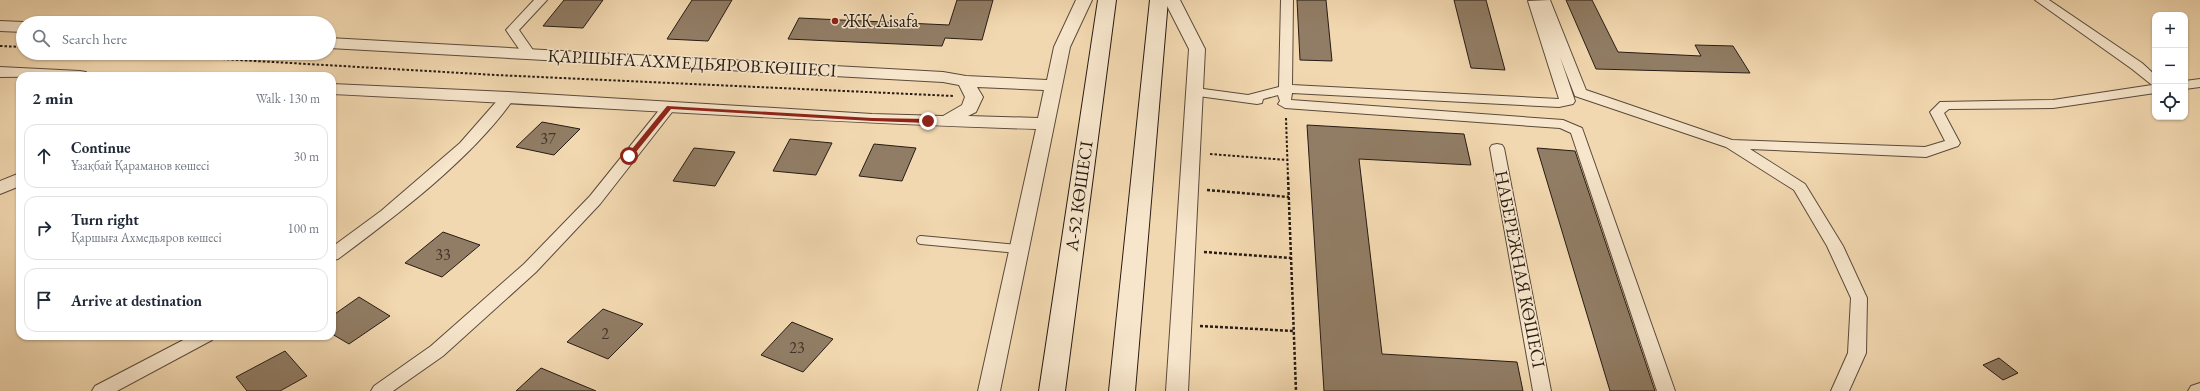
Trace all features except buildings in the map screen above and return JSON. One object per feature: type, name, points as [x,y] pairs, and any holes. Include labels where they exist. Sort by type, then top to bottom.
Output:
[{"type":"main road","name":"А-52 КӨШЕСІ","points":[[1052,391],[1107,0]]},
{"type":"main road","points":[[1122,391],[1159,0]]},
{"type":"street","points":[[529,53],[512,30],[541,0]]},
{"type":"street","points":[[989,391],[1062,47],[1084,0]]},
{"type":"street","points":[[1172,0],[1197,49],[1196,92],[1184,251],[1177,391]]},
{"type":"street","points":[[1285,97],[1287,71],[1287,0]]},
{"type":"street","points":[[1196,92],[1248,98],[1285,97],[1559,103],[1568,101],[1534,0]]},
{"type":"street","points":[[1544,0],[1580,93],[1731,144],[1800,186],[1835,246],[1859,298],[1857,353],[1840,391]]},
{"type":"street","points":[[2041,0],[2131,62],[2152,80]]},
{"type":"street","points":[[0,26],[16,27]]},
{"type":"street","name":"ҚАРШЫҒА АХМЕДЬЯРОВ КӨШЕСІ","points":[[336,43],[943,77],[966,82],[1054,85]]},
{"type":"street","points":[[0,72],[16,73]]},
{"type":"street","points":[[948,120],[970,108],[974,97],[966,82]]},
{"type":"street","points":[[2188,85],[2200,83]]},
{"type":"street","points":[[336,88],[872,119],[1046,124]]},
{"type":"street","points":[[1731,144],[1926,152],[1953,143],[1937,112],[1945,104],[2053,104],[2152,89]]},
{"type":"street","points":[[336,252],[386,215],[465,146],[508,97]]},
{"type":"street","points":[[1285,97],[1563,124],[1577,131],[1666,391]]},
{"type":"street","points":[[380,391],[437,351],[530,268],[595,200],[669,107]]},
{"type":"street","name":"НАБЕРЕЖНАЯ КӨШЕСІ","points":[[1497,148],[1542,391]]},
{"type":"street","points":[[0,188],[16,181]]},
{"type":"street","points":[[101,391],[198,340]]},
{"type":"lane","points":[[921,240],[1018,249]]},
{"type":"path","points":[[0,46],[16,47]]},
{"type":"path","points":[[239,60],[496,75],[974,97]]},
{"type":"path","points":[[1285,97],[1296,391]]},
{"type":"path","points":[[1191,153],[1287,160]]},
{"type":"path","points":[[1188,189],[1289,197]]},
{"type":"path","points":[[1184,251],[1291,258]]},
{"type":"path","points":[[1180,325],[1294,331]]},
{"type":"place","name":"ЖК Aisafa","points":[[835,21]]},
{"type":"route","points":[[629,156],[669,107],[928,121]]}]
